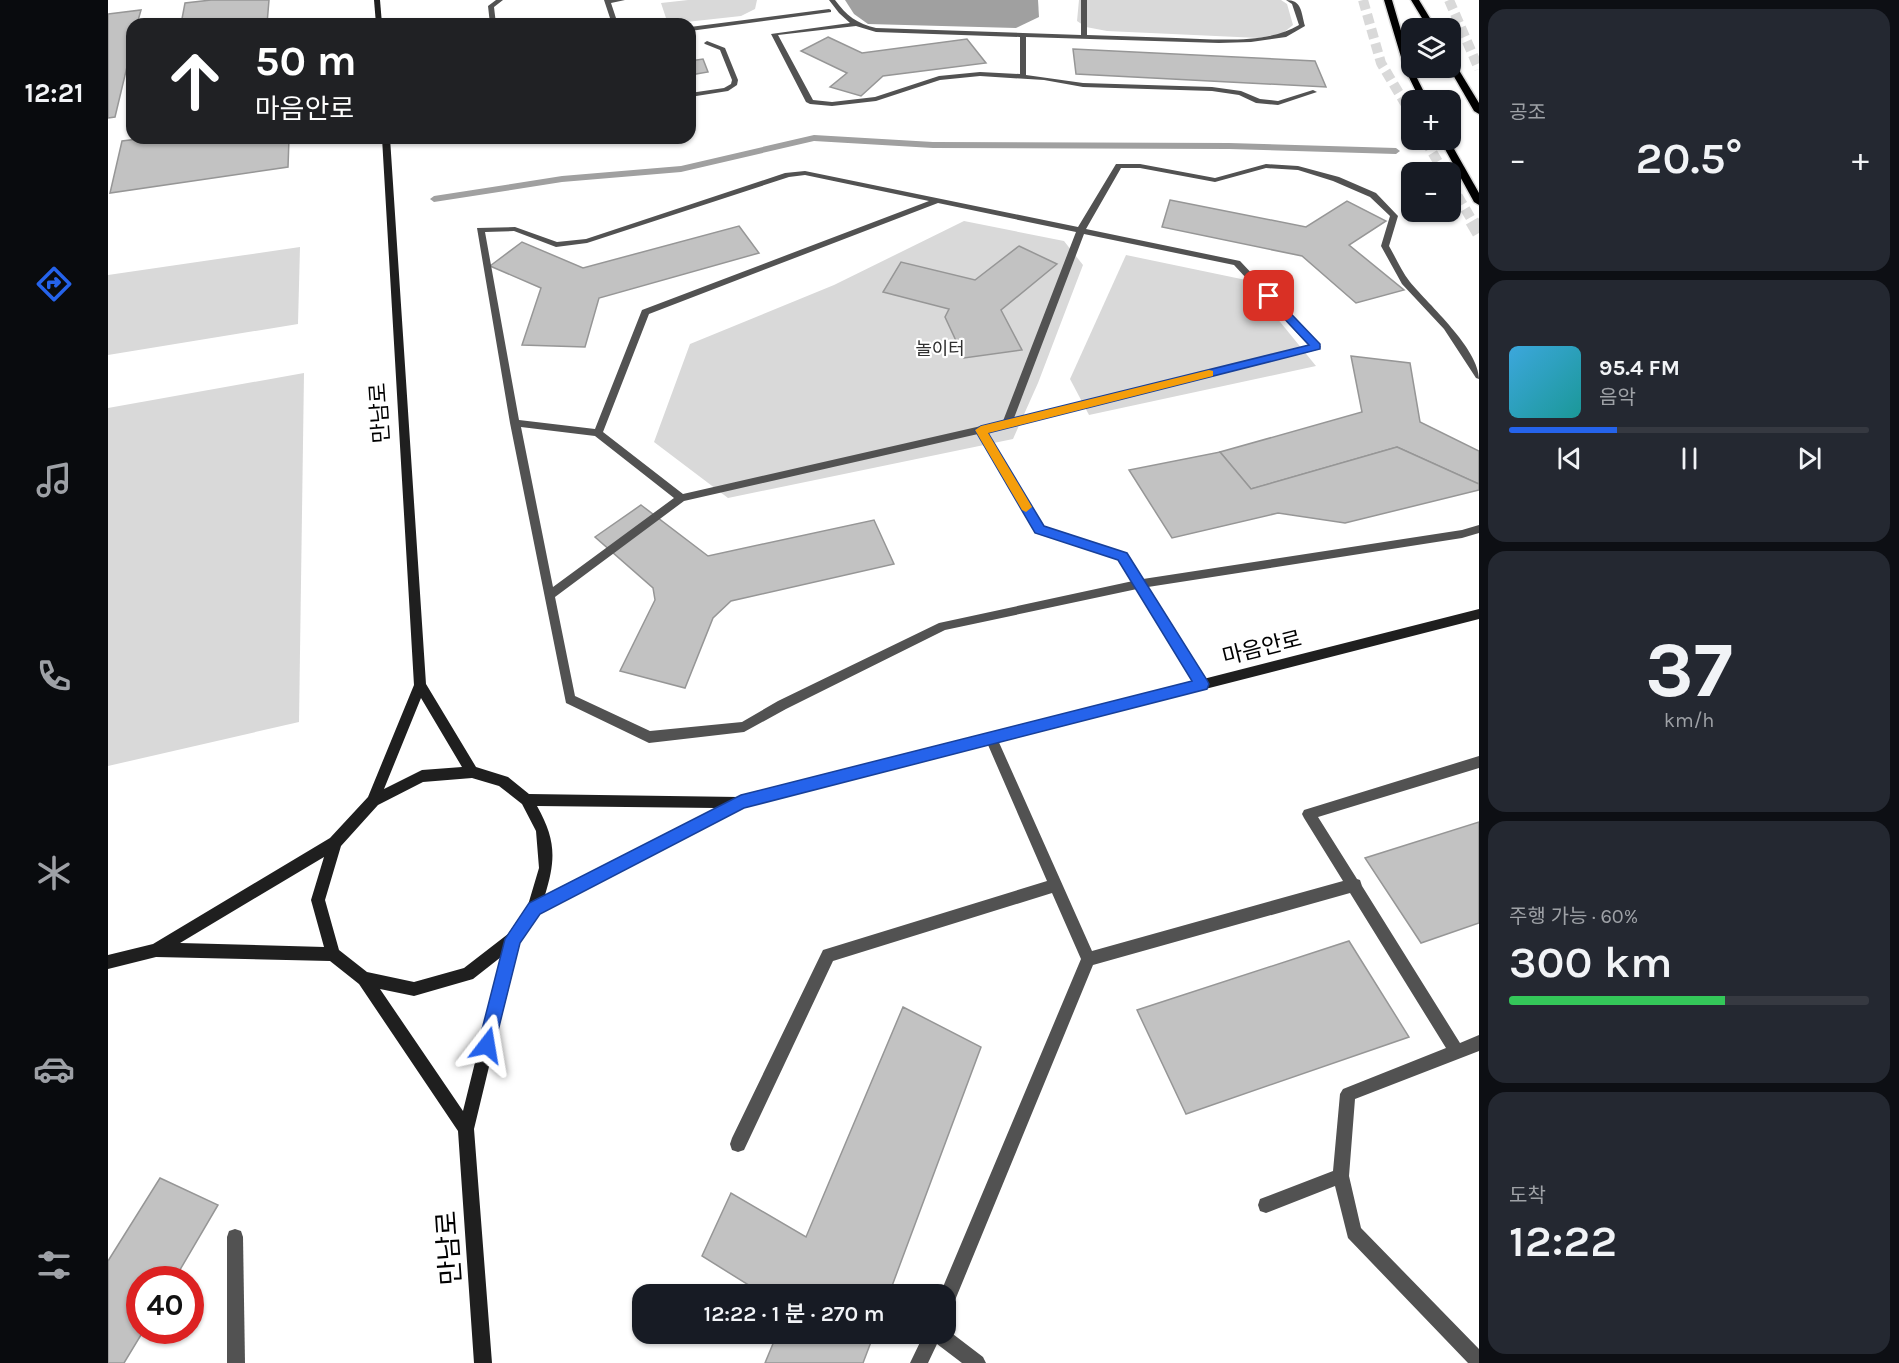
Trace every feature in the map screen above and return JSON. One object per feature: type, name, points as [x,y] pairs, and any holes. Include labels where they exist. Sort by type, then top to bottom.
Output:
[{"type":"main road","points":[[1415,0],[1426,18]]},
{"type":"main road","points":[[1388,1],[1408,68],[1419,90]]},
{"type":"main road","points":[[1459,78],[1479,111]]},
{"type":"main road","points":[[1450,150],[1479,202]]},
{"type":"street","points":[[377,0],[378,18]]},
{"type":"street","name":"만남로","points":[[386,144],[420,685]]},
{"type":"street","name":"마음안로","points":[[741,802],[1479,614]]},
{"type":"street","points":[[420,685],[472,772]]},
{"type":"street","points":[[108,963],[156,950],[335,843],[373,801],[420,685]]},
{"type":"street","points":[[364,979],[414,989],[468,974],[513,939],[534,908],[546,868],[543,830],[527,800],[503,781],[472,772],[422,776],[373,801]]},
{"type":"street","points":[[527,800],[741,802]]},
{"type":"street","points":[[534,908],[741,802]]},
{"type":"street","points":[[335,843],[318,900],[333,954],[364,979],[466,1129]]},
{"type":"street","points":[[466,1129],[513,939]]},
{"type":"street","points":[[156,950],[333,954]]},
{"type":"street","name":"만남로","points":[[466,1129],[483,1363]]},
{"type":"lane","points":[[492,18],[491,6],[500,0]]},
{"type":"lane","points":[[613,18],[607,1],[622,0]]},
{"type":"lane","points":[[832,0],[844,18],[876,30],[1219,41],[1267,39],[1293,33],[1302,26],[1295,3],[1290,0]]},
{"type":"lane","points":[[1084,0],[1084,36]]},
{"type":"lane","points":[[696,28],[829,11]]},
{"type":"lane","points":[[856,24],[774,34],[810,102],[832,104],[876,99],[939,78],[980,74],[1083,85],[1212,89],[1241,93],[1259,101],[1278,103],[1313,92]]},
{"type":"lane","points":[[1023,35],[1023,77]]},
{"type":"lane","points":[[696,94],[726,90],[734,85],[735,80],[723,49],[707,43]]},
{"type":"lane","points":[[1008,424],[1081,230],[1119,166],[1140,166],[1215,180],[1266,166],[1298,168],[1336,179],[1373,195],[1394,216],[1385,246],[1405,282],[1447,327],[1479,376]]},
{"type":"lane","points":[[550,595],[681,498],[1008,424],[1316,347],[1237,263],[805,173],[788,175],[587,241],[556,245],[515,229],[480,230],[515,423],[570,699],[649,737],[744,727],[782,705],[943,626],[1140,584],[1462,534],[1479,529]]},
{"type":"lane","points":[[598,433],[645,312],[937,201]]},
{"type":"lane","points":[[515,423],[598,433],[681,498]]},
{"type":"lane","points":[[981,430],[1040,530],[1123,556],[1202,684]]},
{"type":"lane","points":[[953,1284],[1088,959],[991,738]]},
{"type":"lane","points":[[1456,1050],[1309,814],[1479,762]]},
{"type":"lane","points":[[738,1144],[828,955],[1055,885]]},
{"type":"lane","points":[[1088,959],[1355,885]]},
{"type":"lane","points":[[1479,1043],[1456,1050],[1348,1094],[1341,1176],[1354,1232],[1479,1362]]},
{"type":"lane","points":[[1266,1205],[1341,1176]]},
{"type":"lane","points":[[235,1237],[236,1363]]},
{"type":"lane","points":[[919,1363],[928,1344]]},
{"type":"lane","points":[[951,1344],[977,1363]]},
{"type":"green space","points":[[688,0],[757,0],[755,9],[741,16],[696,21],[696,18],[666,18],[661,3]]},
{"type":"green space","points":[[1079,0],[1281,0],[1287,4],[1293,25],[1283,33],[1259,38],[1107,31],[1086,27],[1077,21]]},
{"type":"green space","name":"놀이터","points":[[964,221],[1064,241],[1083,265],[1038,383],[1013,439],[728,498],[654,442],[690,344],[834,285]]},
{"type":"green space","points":[[300,247],[298,324],[108,355],[108,275]]},
{"type":"green space","points":[[1126,255],[1246,280],[1316,366],[1089,415],[1070,379]]},
{"type":"green space","points":[[304,373],[299,722],[108,766],[108,408]]},
{"type":"shaded area","points":[[845,0],[1038,0],[1039,17],[1016,28],[868,24],[854,14]]},
{"type":"building","points":[[211,0],[269,0],[268,18],[182,18],[185,3]]},
{"type":"building","points":[[141,10],[139,18],[126,18],[126,71],[115,117],[108,118],[108,14]]},
{"type":"building","points":[[828,37],[862,53],[967,39],[986,63],[883,76],[861,96],[830,87],[847,73],[801,51]]},
{"type":"building","points":[[1073,49],[1315,61],[1326,87],[1076,74]]},
{"type":"building","points":[[703,59],[708,72],[696,74],[696,60]]},
{"type":"building","points":[[126,140],[126,144],[289,144],[288,167],[110,193],[122,141]]},
{"type":"building","points":[[1170,200],[1306,227],[1347,201],[1386,221],[1349,245],[1404,290],[1356,303],[1302,256],[1162,227]]},
{"type":"building","points":[[739,226],[759,253],[599,298],[585,347],[522,345],[541,288],[490,266],[522,242],[583,268]]},
{"type":"building","points":[[1019,246],[1057,264],[1001,310],[1022,350],[964,358],[945,317],[949,309],[883,292],[901,262],[975,280]]},
{"type":"building","points":[[1351,356],[1410,363],[1420,422],[1479,451],[1479,484],[1397,447],[1251,489],[1220,452],[1362,412]]},
{"type":"building","points":[[1397,447],[1479,484],[1479,490],[1345,523],[1278,513],[1172,538],[1129,470],[1220,452],[1251,489]]},
{"type":"building","points":[[641,505],[708,556],[874,520],[894,564],[731,601],[713,618],[685,688],[620,671],[655,600],[653,588],[595,537]]},
{"type":"building","points":[[1479,822],[1479,923],[1421,943],[1365,858]]},
{"type":"building","points":[[1349,941],[1409,1037],[1186,1114],[1137,1010]]},
{"type":"building","points":[[903,1007],[981,1047],[893,1284],[747,1284],[702,1256],[731,1193],[806,1237]]},
{"type":"building","points":[[160,1178],[218,1205],[182,1266],[126,1266],[126,1344],[136,1344],[124,1363],[108,1363],[108,1261]]},
{"type":"building","points":[[773,1344],[870,1344],[863,1363],[765,1363]]},
{"type":"waterway","points":[[434,199],[562,179],[681,169],[814,138],[933,145],[1229,146],[1396,151]]},
{"type":"tunnel","points":[[1363,0],[1381,63],[1401,97]]},
{"type":"tunnel","points":[[1449,0],[1479,69]]},
{"type":"tunnel","points":[[1431,150],[1438,162]]},
{"type":"tunnel","points":[[1461,202],[1473,222]]},
{"type":"tunnel","points":[[1472,221],[1479,233]]},
{"type":"slow traffic","points":[[1026,507],[981,430],[1209,373]]},
{"type":"route","points":[[487,1045],[513,939],[534,908],[741,802],[1202,684],[1123,556],[1040,530],[981,430],[1316,347],[1269,296]]}]
